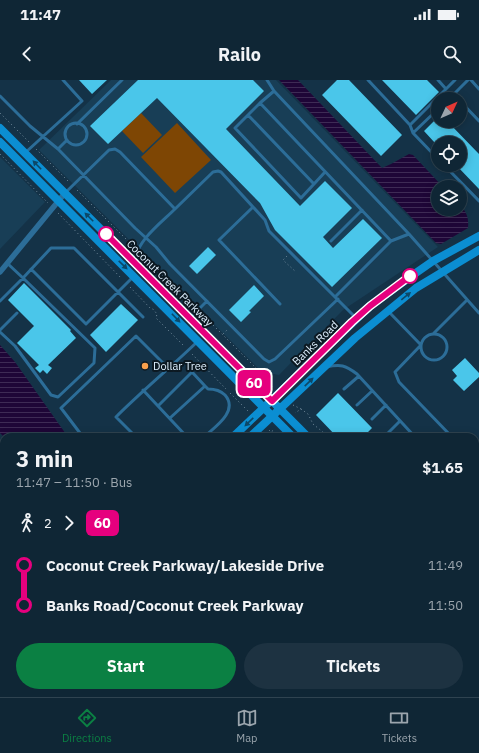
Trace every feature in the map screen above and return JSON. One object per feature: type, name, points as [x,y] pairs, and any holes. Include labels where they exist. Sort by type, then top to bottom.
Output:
[{"type":"main road","name":"Coconut Creek Parkway","points":[[0,128],[304,433]]},
{"type":"main road","name":"Coconut Creek Parkway","points":[[0,142],[289,433]]},
{"type":"main road","name":"Banks Road","points":[[237,433],[357,318],[390,291],[434,261],[479,236]]},
{"type":"main road","points":[[254,433],[355,338],[387,311],[416,288],[479,250]]},
{"type":"street","points":[[0,272],[65,193]]},
{"type":"lane","points":[[25,153],[82,101],[63,80]]},
{"type":"lane","points":[[77,124],[86,129],[87,135],[85,141],[79,145],[70,143],[67,140],[66,130],[71,125],[77,124],[122,80]]},
{"type":"lane","points":[[267,80],[274,91],[434,261],[479,313]]},
{"type":"lane","points":[[368,80],[410,125],[413,133],[431,152]]},
{"type":"lane","points":[[438,80],[446,89]]},
{"type":"lane","points":[[410,125],[455,80]]},
{"type":"lane","points":[[456,92],[468,80]]},
{"type":"lane","points":[[471,80],[479,89]]},
{"type":"lane","points":[[274,91],[235,128],[301,198],[326,172]]},
{"type":"lane","points":[[0,96],[42,136],[52,143],[231,326],[264,359],[269,362],[275,359],[391,241],[409,234]]},
{"type":"lane","points":[[260,103],[391,241]]},
{"type":"lane","points":[[467,109],[479,121]]},
{"type":"lane","points":[[248,115],[314,184]]},
{"type":"lane","points":[[413,133],[431,116]]},
{"type":"lane","points":[[58,149],[67,140]]},
{"type":"lane","points":[[65,193],[109,150],[115,149],[165,197],[175,209]]},
{"type":"lane","points":[[135,264],[137,250],[146,238],[213,172],[218,171],[221,172],[265,220],[269,231],[357,318]]},
{"type":"lane","points":[[451,172],[479,201]]},
{"type":"lane","points":[[253,207],[219,240],[280,304]]},
{"type":"lane","points":[[332,241],[362,210]]},
{"type":"lane","points":[[0,301],[51,248],[74,248],[143,317]]},
{"type":"lane","points":[[7,264],[95,348],[94,363],[58,397],[51,395],[15,346],[0,331],[17,313]]},
{"type":"lane","points":[[31,269],[86,324],[134,276]]},
{"type":"lane","points":[[433,334],[467,300]]},
{"type":"lane","points":[[189,318],[207,301]]},
{"type":"lane","points":[[387,311],[421,345],[424,355],[429,359],[436,360],[445,355],[448,346],[445,339],[440,335],[433,334],[426,336],[421,345],[396,372],[399,382],[448,433]]},
{"type":"lane","points":[[80,433],[61,408],[136,336],[169,369]]},
{"type":"lane","points":[[132,433],[116,417],[143,390],[169,369],[198,341]]},
{"type":"lane","points":[[323,368],[338,365],[347,366],[359,376],[411,433]]},
{"type":"lane","points":[[158,406],[192,372],[208,389],[220,391],[230,402],[228,413],[208,433]]},
{"type":"lane","points":[[344,389],[359,376]]},
{"type":"lane","points":[[170,418],[205,386]]},
{"type":"lane","points":[[143,390],[183,433]]},
{"type":"lane","points":[[357,404],[372,390]]},
{"type":"lane","points":[[372,419],[386,405]]},
{"type":"lane","points":[[388,433],[400,421]]},
{"type":"path","points":[[0,113],[223,334],[262,374],[279,394]]},
{"type":"path","points":[[0,154],[126,284],[151,309],[153,309],[157,314],[156,318],[254,417]]},
{"type":"path","points":[[288,255],[283,260],[296,272]]},
{"type":"path","points":[[223,334],[231,326]]},
{"type":"path","points":[[301,409],[308,414],[313,424],[324,433]]},
{"type":"shaded area","points":[[111,80],[276,80],[438,247],[343,310],[279,375],[262,372],[39,150]]},
{"type":"shaded area","points":[[279,80],[298,80],[382,168],[409,154],[413,155],[436,180],[431,180],[431,216],[467,216],[468,228],[441,244],[436,243]]},
{"type":"shaded area","points":[[141,113],[162,135],[143,153],[122,131]]},
{"type":"shaded area","points":[[177,123],[211,160],[175,193],[141,157]]},
{"type":"shaded area","points":[[0,157],[45,202],[0,249]]},
{"type":"shaded area","points":[[0,345],[15,362],[65,433],[0,433]]},
{"type":"building","points":[[79,80],[107,80],[92,94]]},
{"type":"building","points":[[138,80],[253,80],[264,91],[226,129],[300,206],[325,181],[352,208],[323,237],[333,248],[363,219],[382,238],[332,287],[275,230],[260,203],[157,98],[108,144],[90,126]]},
{"type":"building","points":[[337,80],[349,80],[402,135],[381,156],[322,95]]},
{"type":"building","points":[[382,80],[427,80],[439,92],[431,92],[431,100],[416,115]]},
{"type":"building","points":[[431,124],[431,128],[454,128],[462,136],[431,136],[431,139],[424,131]]},
{"type":"building","points":[[467,142],[479,154],[479,189],[463,172],[467,172]]},
{"type":"building","points":[[208,247],[216,255],[197,274],[189,266]]},
{"type":"building","points":[[24,283],[71,330],[70,331],[76,338],[48,365],[52,368],[47,374],[43,370],[40,373],[35,368],[39,365],[17,343],[34,326],[8,300]]},
{"type":"building","points":[[254,285],[264,296],[249,311],[251,312],[241,322],[229,310]]},
{"type":"building","points":[[121,304],[138,320],[106,352],[90,335]]},
{"type":"building","points":[[465,358],[479,373],[479,377],[464,391],[453,380],[457,376],[452,370]]},
{"type":"building","points":[[338,393],[372,428],[367,433],[333,433],[316,415]]},
{"type":"bus line","name":"60","points":[[106,234],[272,401],[352,322],[370,306],[410,276]]},
{"type":"place","name":"Dollar Tree","points":[[145,366]]}]
